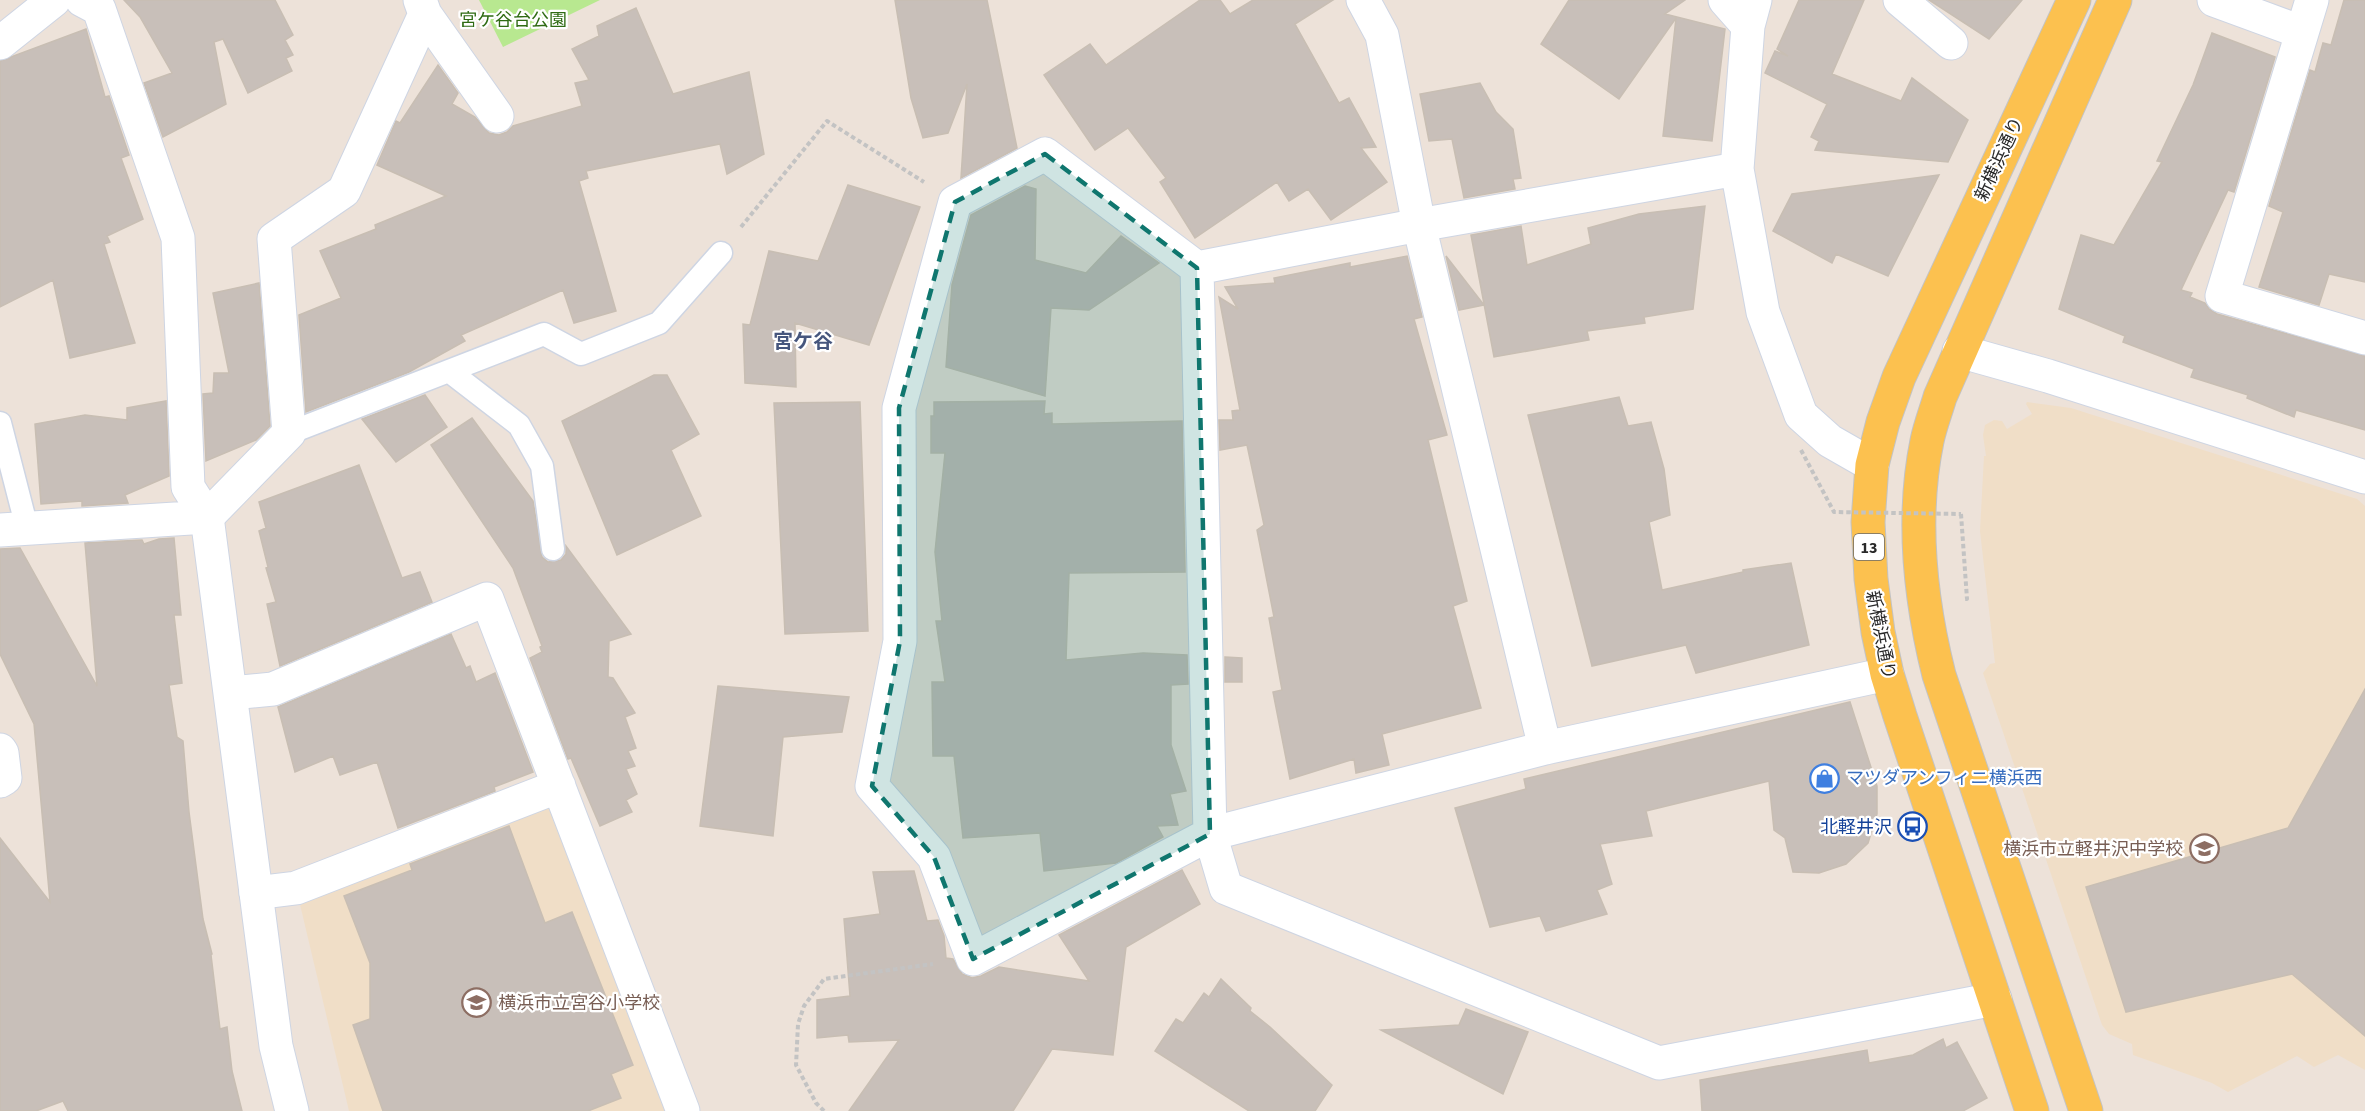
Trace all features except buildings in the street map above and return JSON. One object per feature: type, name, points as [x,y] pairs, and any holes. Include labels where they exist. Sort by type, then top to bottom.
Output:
[{"type":"main road","name":"新横浜通り","points":[[2032,1111],[1887,674],[1871,579],[1868,522],[1872,465],[1883,422],[1920,328],[2074,0]]},
{"type":"main road","points":[[2086,1111],[1954,725],[1928,631],[1918,532],[1927,441],[1940,397],[2115,0]]},
{"type":"street","points":[[0,43],[77,0],[99,9],[178,238],[188,487],[207,517],[276,1046],[292,1111]]},
{"type":"street","points":[[1363,0],[1383,35],[1419,225],[1545,748]]},
{"type":"street","points":[[1725,0],[1752,13],[1737,169],[1763,312],[1801,415],[1830,441],[1872,465]]},
{"type":"street","points":[[1900,0],[1951,43]]},
{"type":"street","points":[[2214,0],[2301,32]]},
{"type":"street","points":[[2312,0],[2222,296],[2365,338]]},
{"type":"street","points":[[13,529],[207,517],[290,433],[274,239],[344,190],[423,7]]},
{"type":"street","points":[[423,7],[497,116]]},
{"type":"street","points":[[1737,169],[1419,225],[1197,268],[1045,154],[955,202],[899,408],[900,641],[872,786],[934,857],[973,958],[1210,834],[1545,748],[1887,674]]},
{"type":"street","points":[[1197,268],[1210,834],[1226,888],[1659,1063],[1995,999]]},
{"type":"street","points":[[1959,351],[2048,376],[2365,477]]},
{"type":"street","points":[[231,693],[273,689],[487,599],[683,1111]]},
{"type":"street","points":[[256,893],[296,888],[559,786]]},
{"type":"lane","points":[[290,433],[544,334],[581,354],[659,323],[721,253]]},
{"type":"lane","points":[[449,371],[519,425],[542,466],[553,549]]},
{"type":"lane","points":[[0,423],[13,529]]},
{"type":"path","points":[[721,253],[827,121],[955,202]]},
{"type":"path","points":[[1800,450],[1834,512],[1961,514]]},
{"type":"path","points":[[824,1111],[816,1103],[796,1065],[798,1024],[804,1006],[824,979],[973,958]]},
{"type":"highlighted area","points":[[1045,154],[1197,268],[1210,834],[973,959],[934,857],[872,786],[900,641],[899,408],[955,202]]},
{"type":"shaded area","name":"横浜市立軽井沢中学校","points":[[2027,402],[2071,408],[2357,499],[2365,506],[2365,1070],[2338,1055],[2314,1067],[2297,1056],[2228,1092],[2212,1083],[2133,1055],[2132,1044],[2109,1034],[2102,1025],[1983,673],[1990,664],[1995,663],[1980,531],[1984,456],[1986,456],[1983,435],[1985,425],[1994,420],[2002,421],[2007,429],[2032,414]]},
{"type":"shaded area","name":"横浜市立宮谷小学校","points":[[545,802],[556,809],[672,1111],[349,1111],[298,896]]},
{"type":"green space","name":"宮ケ谷台公園","points":[[479,0],[600,0],[503,47]]},
{"type":"place","name":"マツダアンフィニ横浜西","points":[[1825,778]]},
{"type":"place","name":"北軽井沢","points":[[1913,827]]},
{"type":"place","name":"横浜市立軽井沢中学校","points":[[2204,849]]},
{"type":"place","name":"横浜市立宮谷小学校","points":[[477,1003]]},
{"type":"district","name":"宮ケ谷","points":[[803,341]]}]
